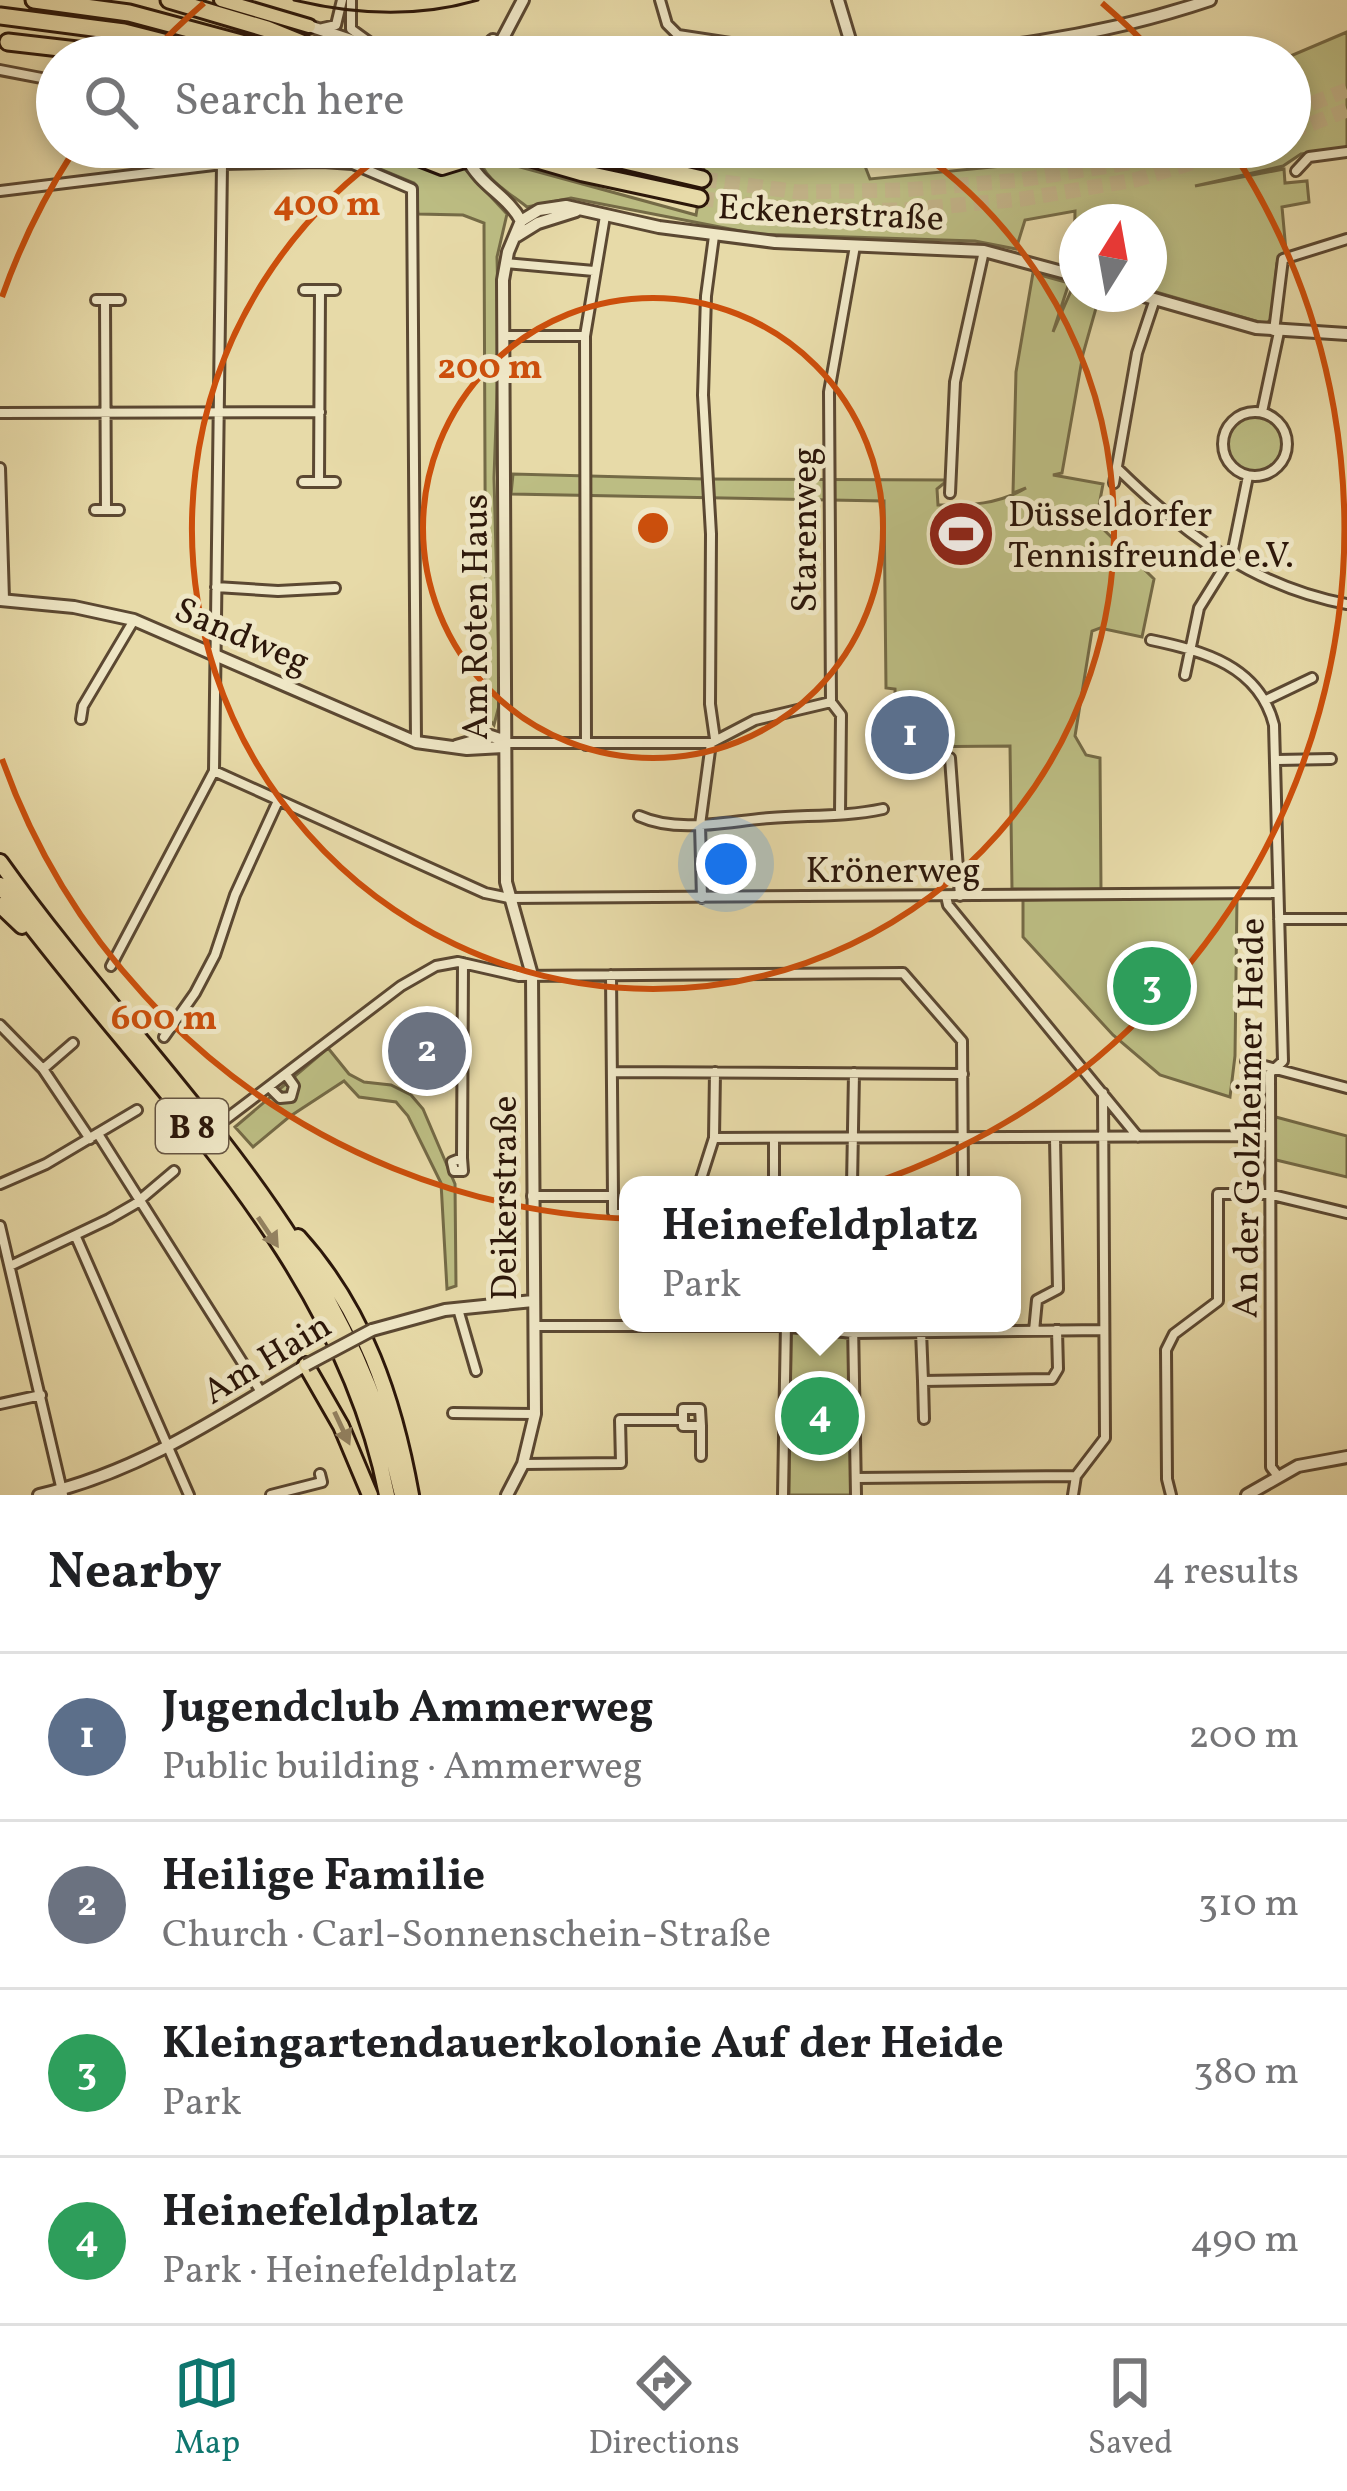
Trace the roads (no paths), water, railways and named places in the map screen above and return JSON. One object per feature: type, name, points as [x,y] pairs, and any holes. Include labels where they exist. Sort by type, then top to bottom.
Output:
[{"type":"highway","points":[[34,0],[128,13],[214,36]]},
{"type":"highway","points":[[169,0],[284,36]]},
{"type":"highway","points":[[0,16],[140,36]]},
{"type":"highway","points":[[4,41],[36,45]]},
{"type":"highway","points":[[566,168],[699,198]]},
{"type":"highway","points":[[655,168],[702,179]]},
{"type":"highway","points":[[0,845],[7,857],[2,873]]},
{"type":"highway","name":"B 8","points":[[2,873],[42,940],[222,1163],[299,1280],[352,1378],[376,1441],[387,1495]]},
{"type":"highway","name":"B 8","points":[[2,873],[191,1100],[278,1216],[365,1370],[388,1433],[402,1495]]},
{"type":"highway","points":[[0,905],[42,940]]},
{"type":"highway","points":[[278,1216],[321,1264],[378,1366],[400,1430],[411,1495]]},
{"type":"highway","points":[[307,1364],[341,1426],[370,1495]]},
{"type":"main road","points":[[221,0],[309,26]]},
{"type":"main road","points":[[4,41],[36,47]]},
{"type":"street","points":[[309,26],[334,27],[342,0]]},
{"type":"street","points":[[351,0],[351,29],[360,36]]},
{"type":"street","points":[[500,36],[523,0]]},
{"type":"street","points":[[660,0],[669,28],[685,36]]},
{"type":"street","points":[[838,0],[849,36]]},
{"type":"street","points":[[1071,36],[1210,0]]},
{"type":"street","points":[[309,26],[340,36]]},
{"type":"street","points":[[0,70],[36,77]]},
{"type":"street","points":[[1311,157],[1347,152]]},
{"type":"street","points":[[0,191],[189,168]]},
{"type":"street","points":[[111,966],[214,772],[222,168]]},
{"type":"street","points":[[362,168],[412,189],[416,742]]},
{"type":"street","points":[[475,168],[478,177],[514,207],[521,221]]},
{"type":"street","points":[[1296,171],[1299,168]]},
{"type":"street","name":"Eckenerstraße","points":[[521,221],[548,207],[714,236],[985,251],[1059,271]]},
{"type":"street","points":[[514,238],[550,218],[579,211]]},
{"type":"street","points":[[586,745],[584,336],[605,216]]},
{"type":"street","name":"Am Roten Haus","points":[[509,898],[500,741],[503,336],[505,262],[521,221]]},
{"type":"street","points":[[702,898],[700,825],[713,741],[711,534],[703,395],[706,296],[714,236]]},
{"type":"street","points":[[1262,412],[1277,332],[1283,259],[1347,239]]},
{"type":"street","name":"Starenweg","points":[[840,814],[841,715],[831,702],[829,392],[855,245]]},
{"type":"street","points":[[950,493],[955,382],[985,251]]},
{"type":"street","points":[[505,262],[594,271]]},
{"type":"street","points":[[304,290],[335,290]]},
{"type":"street","points":[[320,290],[320,482]]},
{"type":"street","points":[[119,510],[101,510],[106,412],[100,300],[120,300]]},
{"type":"street","points":[[1167,302],[1277,332],[1347,334]]},
{"type":"street","points":[[1114,483],[1137,353],[1151,312]]},
{"type":"street","points":[[503,336],[584,336]]},
{"type":"street","points":[[0,413],[320,412]]},
{"type":"street","points":[[1262,412],[1278,421],[1288,446],[1274,470],[1247,481],[1225,457],[1223,437],[1233,420],[1262,412]]},
{"type":"street","points":[[0,468],[2,599]]},
{"type":"street","points":[[1117,468],[1172,521],[1228,560],[1292,590],[1347,604]]},
{"type":"street","points":[[1185,675],[1199,608],[1228,560],[1247,481]]},
{"type":"street","points":[[303,482],[335,482]]},
{"type":"street","points":[[216,587],[335,588]]},
{"type":"street","name":"Sandweg","points":[[2,599],[134,620],[416,742],[456,746],[500,741]]},
{"type":"street","points":[[81,719],[83,706],[134,620]]},
{"type":"street","points":[[1151,640],[1190,648],[1233,666],[1266,700],[1312,678]]},
{"type":"street","name":"An der Golzheimer Heide","points":[[1266,700],[1277,760],[1282,1061],[1270,1073],[1268,1136],[1270,1438],[1271,1466],[1277,1475]]},
{"type":"street","points":[[500,741],[586,745],[713,741],[754,720],[831,702]]},
{"type":"street","points":[[950,758],[960,896]]},
{"type":"street","points":[[1277,760],[1331,759]]},
{"type":"street","name":"Krönerweg","points":[[214,772],[484,893],[509,898],[1278,893]]},
{"type":"street","points":[[164,1036],[215,956],[235,895],[278,801]]},
{"type":"street","points":[[639,816],[700,825],[883,809]]},
{"type":"street","points":[[946,896],[948,905],[1139,1138]]},
{"type":"street","name":"Deikerstraße","points":[[507,1495],[523,1464],[535,1414],[532,976],[509,898]]},
{"type":"street","points":[[1279,919],[1347,919]]},
{"type":"street","points":[[462,1158],[464,963]]},
{"type":"street","points":[[226,1119],[410,980],[440,964],[464,963],[532,976],[903,973],[962,1041],[963,1176]]},
{"type":"street","points":[[611,975],[613,1212],[619,1214]]},
{"type":"street","points":[[0,1025],[43,1069],[140,1199],[261,1392]]},
{"type":"street","points":[[43,1069],[73,1042]]},
{"type":"street","points":[[1246,1061],[1347,1088]]},
{"type":"street","points":[[612,1072],[963,1074]]},
{"type":"street","points":[[702,1176],[714,1138],[715,1072]]},
{"type":"street","points":[[852,1176],[854,1073]]},
{"type":"street","points":[[270,1088],[280,1098],[291,1096],[294,1086],[287,1076]]},
{"type":"street","points":[[1073,1495],[1076,1476],[1105,1438],[1103,1093]]},
{"type":"street","points":[[0,1184],[46,1164],[137,1110]]},
{"type":"street","points":[[714,1138],[1268,1136]]},
{"type":"street","points":[[1034,1330],[1037,1300],[1058,1289],[1055,1139]]},
{"type":"street","points":[[774,1141],[774,1176]]},
{"type":"street","points":[[10,1266],[76,1237],[140,1199],[174,1171]]},
{"type":"street","points":[[1171,1495],[1167,1479],[1168,1343],[1218,1301],[1218,1194],[1268,1194],[1347,1214]]},
{"type":"street","points":[[532,1196],[613,1196]]},
{"type":"street","points":[[0,1226],[63,1492]]},
{"type":"street","points":[[76,1237],[189,1495]]},
{"type":"street","name":"Am Hain","points":[[39,1495],[63,1492],[170,1447],[372,1330],[458,1308],[533,1301]]},
{"type":"street","points":[[458,1308],[476,1371]]},
{"type":"street","points":[[534,1327],[619,1326]]},
{"type":"street","points":[[1021,1330],[1104,1330]]},
{"type":"street","points":[[922,1382],[1052,1378],[1058,1369],[1058,1330]]},
{"type":"street","points":[[783,1495],[786,1332]]},
{"type":"street","points":[[853,1332],[856,1495]]},
{"type":"street","points":[[921,1332],[923,1419]]},
{"type":"street","points":[[0,1404],[41,1395]]},
{"type":"street","points":[[700,1426],[683,1426],[683,1409],[700,1409],[701,1456]]},
{"type":"street","points":[[453,1413],[535,1414]]},
{"type":"street","points":[[523,1464],[621,1463],[620,1420],[683,1420]]},
{"type":"street","points":[[1247,1495],[1298,1466],[1347,1457]]},
{"type":"street","points":[[271,1495],[322,1482],[320,1474]]},
{"type":"street","points":[[856,1478],[1076,1476]]},
{"type":"tunnel","points":[[1311,104],[1347,90]]},
{"type":"tunnel","points":[[1311,124],[1347,110]]},
{"type":"tunnel","points":[[702,179],[798,192],[904,190],[1096,168]]},
{"type":"tunnel","points":[[699,198],[793,211],[905,210],[1022,199],[1135,180],[1175,168]]},
{"type":"tram line","points":[[294,0],[386,12],[432,10],[478,0]]},
{"type":"place","name":"Düsseldorfer Tennisfreunde e.V.","points":[[961,534]]},
{"type":"place","name":"Jugendclub Ammerweg","points":[[910,735]]},
{"type":"place","name":"Kleingartendauerkolonie Auf der Heide","points":[[1152,986]]},
{"type":"place","name":"Heilige Familie","points":[[427,1051]]},
{"type":"place","name":"Heinefeldplatz","points":[[820,1416]]}]
